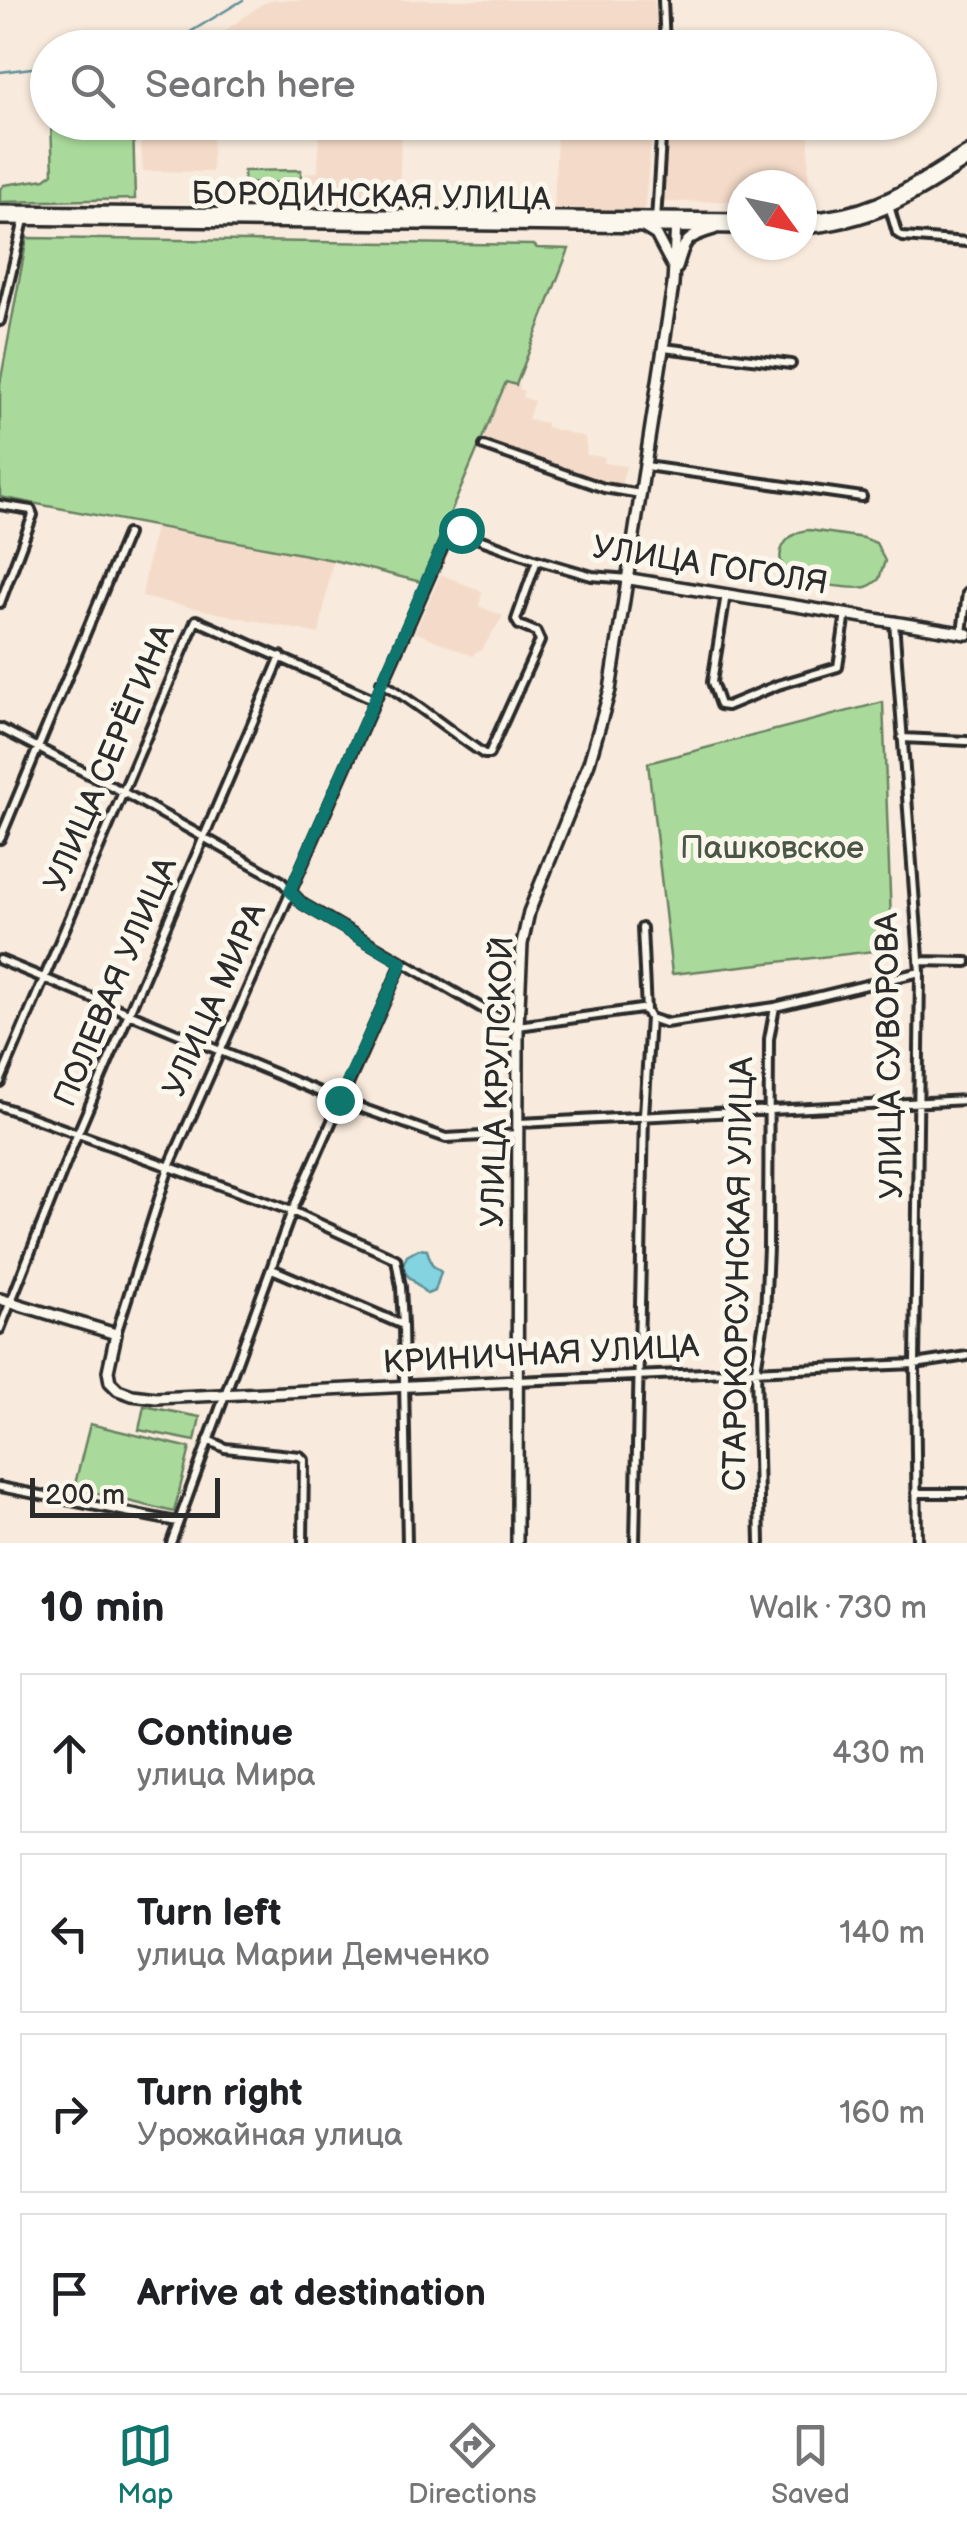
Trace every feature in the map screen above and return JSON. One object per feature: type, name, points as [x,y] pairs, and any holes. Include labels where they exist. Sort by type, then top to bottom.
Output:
[{"type":"street","points":[[663,0],[665,30]]},
{"type":"street","points":[[656,222],[661,140]]},
{"type":"street","points":[[817,217],[886,202],[967,152]]},
{"type":"street","points":[[817,226],[857,220],[890,208],[967,162]]},
{"type":"street","points":[[890,208],[896,233],[903,237],[967,242]]},
{"type":"street","name":"БОРОДИНСКАЯ УЛИЦА","points":[[0,215],[24,219],[641,225],[656,222]]},
{"type":"street","name":"БОРОДИНСКАЯ УЛИЦА","points":[[0,215],[727,220]]},
{"type":"street","points":[[0,319],[24,219]]},
{"type":"street","points":[[673,286],[676,222]]},
{"type":"street","name":"БОРОДИНСКАЯ УЛИЦА","points":[[676,222],[727,228]]},
{"type":"street","points":[[641,225],[656,235],[673,267]]},
{"type":"street","points":[[673,286],[684,243],[693,235],[718,228]]},
{"type":"street","name":"УЛИЦА КРУПСКОЙ","points":[[516,1543],[518,1026],[522,944],[529,912],[589,763],[606,708],[630,579],[673,286]]},
{"type":"street","points":[[664,348],[791,364]]},
{"type":"street","points":[[484,446],[604,488],[642,494]]},
{"type":"street","points":[[646,466],[862,497]]},
{"type":"street","points":[[0,505],[31,510],[33,522],[0,602]]},
{"type":"street","name":"УЛИЦА ГОГОЛЯ","points":[[451,529],[592,576],[964,633]]},
{"type":"street","name":"УЛИЦА МИРА","points":[[118,1390],[110,1382],[108,1371],[116,1334],[169,1167],[380,682],[451,529]]},
{"type":"street","points":[[0,839],[127,534]]},
{"type":"street","points":[[380,682],[403,694],[484,754],[493,750],[540,641],[536,632],[519,626],[516,620],[537,560]]},
{"type":"street","points":[[964,633],[967,593]]},
{"type":"street","points":[[726,594],[712,682],[720,705],[728,706],[778,685],[838,667],[846,612]]},
{"type":"street","name":"УЛИЦА СЕРЁГИНА","points":[[0,1082],[196,620],[281,656]]},
{"type":"street","name":"УЛИЦА СУВОРОВА","points":[[894,620],[920,972],[914,1364],[917,1543]]},
{"type":"street","points":[[281,656],[373,699]]},
{"type":"street","name":"ПОЛЕВАЯ УЛИЦА","points":[[0,1329],[5,1300],[281,656]]},
{"type":"street","points":[[0,728],[280,880],[302,904],[518,1026],[641,1009],[665,1023],[775,1007],[920,972]]},
{"type":"street","points":[[902,738],[967,740]]},
{"type":"street","points":[[635,1543],[648,1015],[642,928]]},
{"type":"street","points":[[0,960],[339,1100],[452,1139],[644,1115],[967,1100]]},
{"type":"street","points":[[918,961],[967,962]]},
{"type":"street","points":[[171,1543],[292,1210],[402,963]]},
{"type":"street","name":"СТАРОКОРСУНСКАЯ УЛИЦА","points":[[760,1543],[756,1369],[766,1298],[769,1038],[775,1007]]},
{"type":"street","points":[[0,1106],[292,1210],[396,1260],[402,1287],[406,1386],[407,1543]]},
{"type":"street","points":[[272,1269],[403,1325]]},
{"type":"street","points":[[5,1300],[116,1334]]},
{"type":"street","name":"КРИНИЧНАЯ УЛИЦА","points":[[118,1390],[156,1398],[226,1396],[914,1364],[967,1356]]},
{"type":"street","points":[[208,1440],[225,1448],[300,1456],[304,1460],[303,1543]]},
{"type":"street","points":[[0,1487],[177,1522]]},
{"type":"street","points":[[916,1493],[967,1493]]},
{"type":"shaded area","points":[[274,0],[654,0],[658,30],[226,30]]},
{"type":"shaded area","points":[[140,140],[213,140],[212,172],[143,171]]},
{"type":"shaded area","points":[[319,140],[401,140],[398,210],[305,209],[306,173],[318,172]]},
{"type":"shaded area","points":[[557,140],[651,140],[644,214],[554,211]]},
{"type":"shaded area","points":[[668,140],[809,140],[808,170],[727,170],[727,201],[663,202]]},
{"type":"shaded area","points":[[507,381],[520,385],[522,397],[534,401],[528,419],[585,437],[587,455],[605,457],[604,463],[626,466],[620,489],[483,441]]},
{"type":"shaded area","points":[[155,525],[333,560],[319,634],[142,597]]},
{"type":"shaded area","points":[[441,574],[482,592],[479,606],[503,616],[481,651],[473,656],[415,632]]},
{"type":"green space","points":[[52,140],[133,140],[135,199],[0,202],[4,185],[45,179],[53,173]]},
{"type":"green space","points":[[301,170],[301,182],[244,183],[244,171]]},
{"type":"green space","points":[[27,238],[534,245],[569,249],[516,385],[506,382],[421,582],[333,560],[0,497],[0,384]]},
{"type":"green space","points":[[809,530],[876,543],[885,561],[879,579],[866,587],[850,587],[789,574],[781,560],[783,546],[794,535]]},
{"type":"green space","name":"Пашковское","points":[[883,702],[892,949],[672,974],[648,763]]},
{"type":"green space","points":[[144,1406],[200,1417],[195,1441],[139,1430]]},
{"type":"green space","points":[[90,1424],[190,1448],[174,1512],[74,1488]]},
{"type":"water","points":[[419,1249],[427,1250],[432,1265],[441,1272],[435,1291],[427,1294],[406,1274],[403,1264],[407,1256]]},
{"type":"waterway","points":[[194,30],[243,0]]},
{"type":"waterway","points":[[0,72],[30,68]]},
{"type":"route","points":[[339,1100],[402,963],[302,904],[290,891],[445,539],[451,529],[461,530]]}]
